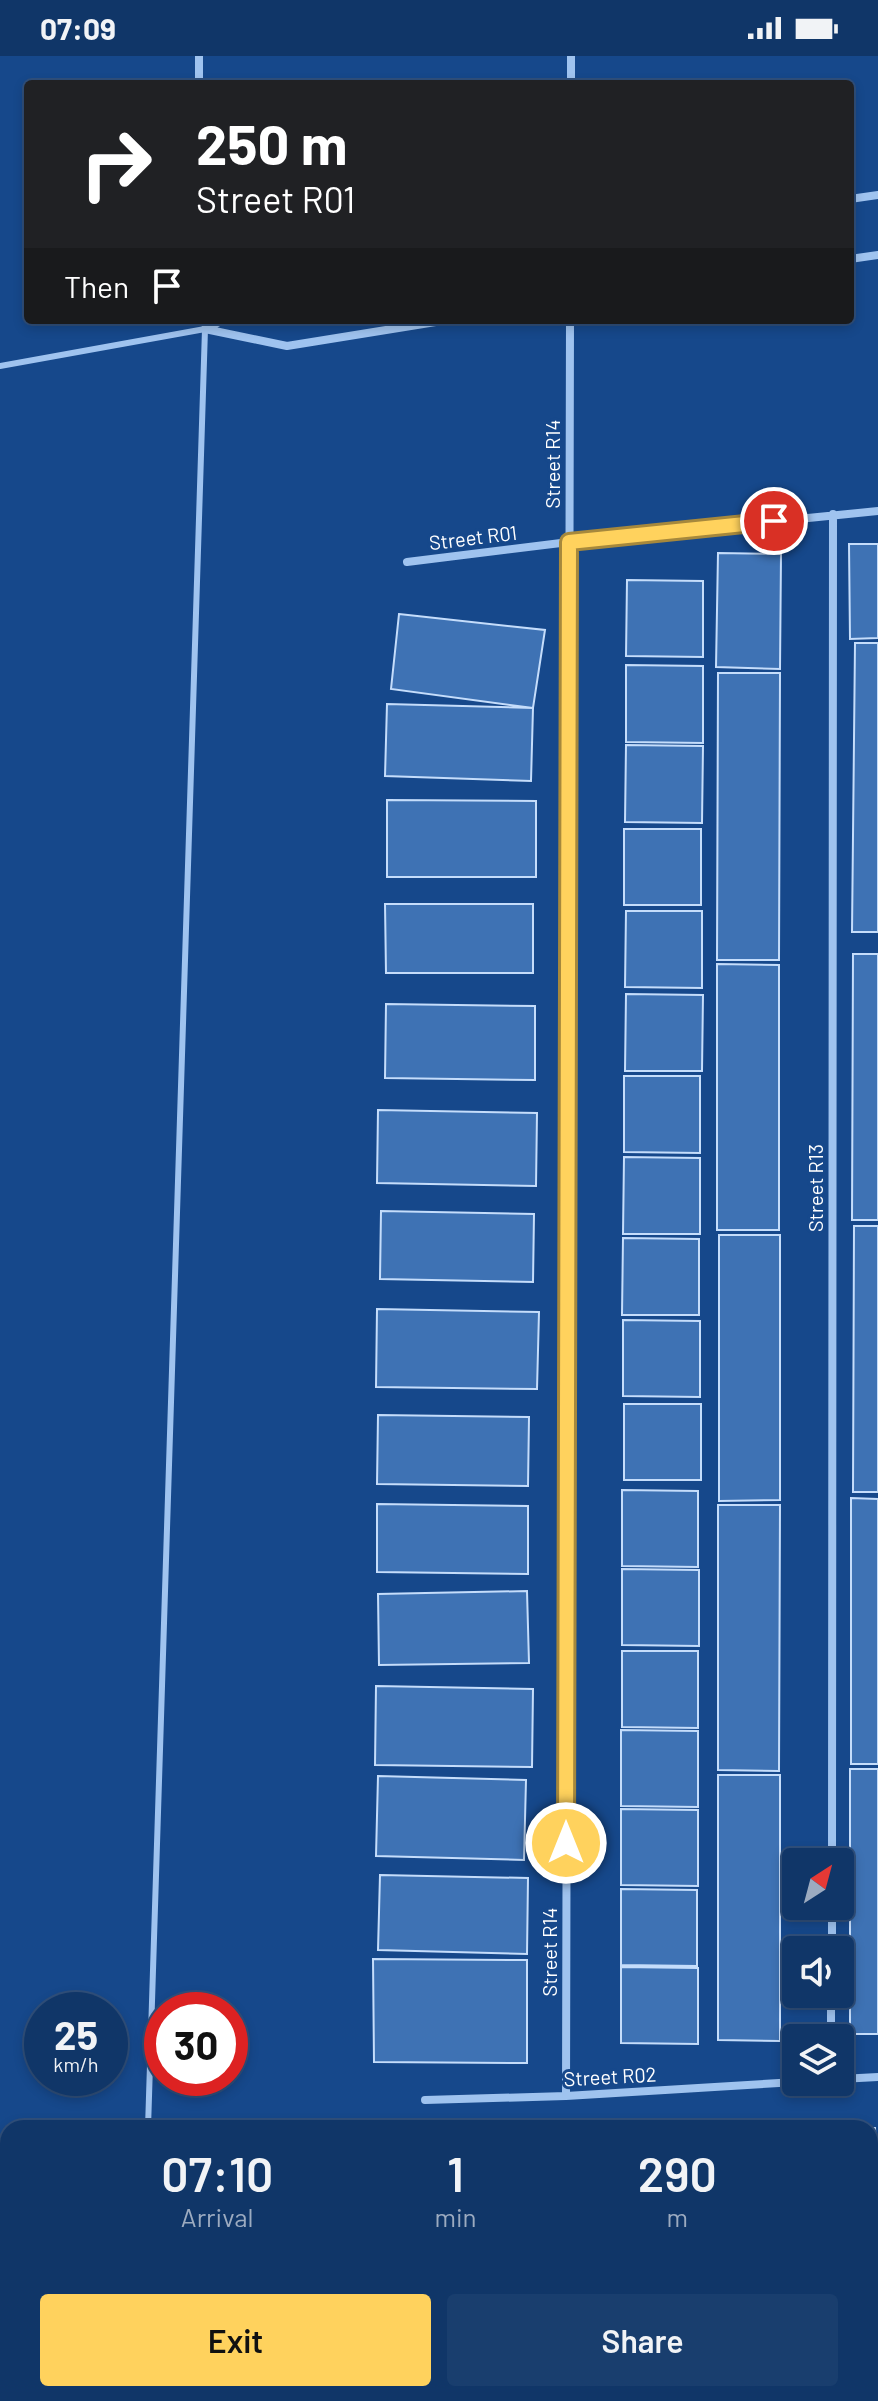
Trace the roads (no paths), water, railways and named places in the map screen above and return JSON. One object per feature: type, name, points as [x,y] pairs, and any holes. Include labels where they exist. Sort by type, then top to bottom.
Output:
[{"type":"street","points":[[199,56],[199,80]]},
{"type":"street","points":[[571,56],[571,80]]},
{"type":"street","points":[[854,198],[878,195]]},
{"type":"street","points":[[854,258],[878,255]]},
{"type":"street","points":[[205,325],[287,346],[423,324]]},
{"type":"street","name":"Street R14","points":[[566,2096],[570,324]]},
{"type":"street","name":"Street R01","points":[[407,562],[569,542],[878,511]]},
{"type":"street","name":"Street R13","points":[[832,1848],[833,514]]},
{"type":"street","points":[[854,2078],[878,2077]]},
{"type":"street","name":"Street R02","points":[[425,2100],[566,2096],[782,2083]]},
{"type":"lane","points":[[0,366],[205,325],[148,2120]]}]
